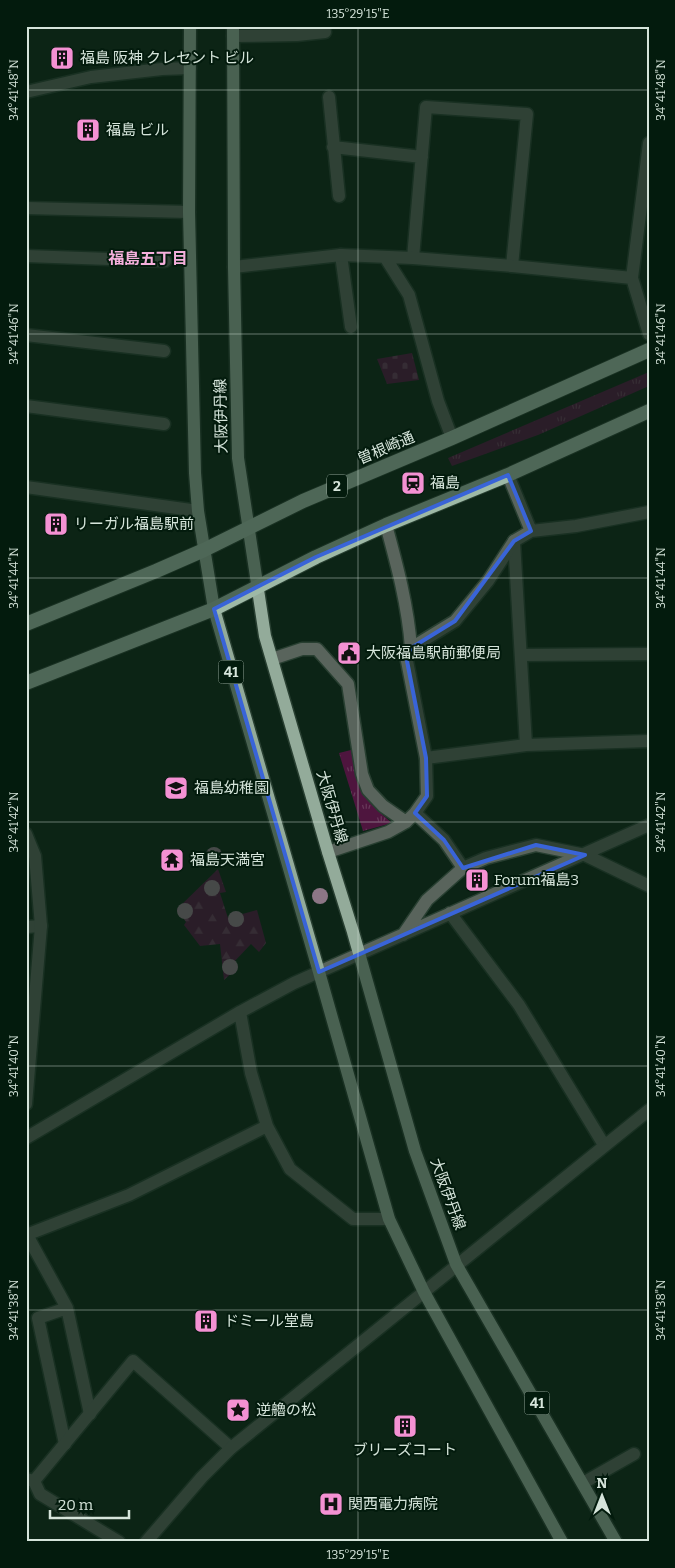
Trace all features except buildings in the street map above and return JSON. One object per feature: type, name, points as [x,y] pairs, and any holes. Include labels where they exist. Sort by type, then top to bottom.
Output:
[{"type":"highway","name":"曽根崎通","points":[[26,624],[204,550],[303,501],[452,438],[649,350]]},
{"type":"highway","points":[[26,683],[214,609],[316,557],[386,525],[508,474],[649,411]]},
{"type":"main road","name":"大阪伊丹線","points":[[190,26],[190,212],[194,473],[198,511],[214,609],[388,1219],[424,1292],[562,1542]]},
{"type":"main road","name":"大阪伊丹線","points":[[233,31],[234,267],[238,458],[265,636],[415,1151],[456,1264],[616,1542]]},
{"type":"street","points":[[233,31],[297,30],[326,32]]},
{"type":"street","points":[[26,92],[91,77],[162,69],[190,68]]},
{"type":"street","points":[[329,96],[339,196]]},
{"type":"street","points":[[413,258],[426,107],[527,114],[512,266]]},
{"type":"street","points":[[649,143],[632,278],[649,334]]},
{"type":"street","points":[[333,146],[422,157]]},
{"type":"street","points":[[26,208],[190,212]]},
{"type":"street","points":[[341,255],[351,328]]},
{"type":"street","points":[[234,267],[341,255],[413,258],[632,278]]},
{"type":"street","points":[[26,256],[165,261]]},
{"type":"street","points":[[385,257],[409,295],[438,401],[452,438]]},
{"type":"street","points":[[26,335],[164,351]]},
{"type":"street","points":[[26,406],[164,424]]},
{"type":"street","points":[[508,474],[531,531]]},
{"type":"street","points":[[26,487],[198,511]]},
{"type":"street","points":[[411,648],[455,621],[488,581],[514,541],[531,531],[576,526],[649,512]]},
{"type":"street","points":[[328,852],[388,832],[406,822],[427,796],[426,758],[407,661],[411,648],[410,631],[386,525]]},
{"type":"street","points":[[514,541],[526,746]]},
{"type":"street","points":[[272,659],[302,649],[317,649],[348,684],[362,774],[368,790],[383,806],[406,822]]},
{"type":"street","points":[[522,655],[649,654]]},
{"type":"street","points":[[426,758],[526,746],[649,741]]},
{"type":"street","points":[[415,813],[444,840],[462,868]]},
{"type":"street","points":[[26,1138],[294,982],[649,826]]},
{"type":"street","points":[[26,834],[35,856],[41,926],[26,1104]]},
{"type":"street","points":[[403,935],[427,900],[462,868],[486,858],[536,845],[586,855],[649,886]]},
{"type":"street","points":[[450,913],[520,1005],[604,1145]]},
{"type":"street","points":[[26,927],[41,926]]},
{"type":"street","points":[[240,1012],[252,1072],[267,1126],[290,1169],[353,1219],[388,1219]]},
{"type":"street","points":[[146,1542],[202,1477],[231,1448],[456,1264],[649,1110]]},
{"type":"street","points":[[90,1414],[66,1308],[27,1235],[128,1195],[267,1126]]},
{"type":"street","points":[[65,1444],[38,1318],[66,1308]]},
{"type":"street","points":[[119,1542],[40,1494],[30,1480],[65,1444],[132,1361],[231,1448]]},
{"type":"street","points":[[582,1483],[634,1454]]},
{"type":"highlighted area","points":[[508,475],[531,531],[514,541],[455,621],[411,648],[407,661],[426,758],[427,796],[415,813],[444,840],[463,868],[536,845],[585,855],[319,972],[214,609],[316,557]]},
{"type":"green space","points":[[412,353],[419,380],[387,384],[377,359]]},
{"type":"green space","points":[[649,372],[649,386],[538,435],[452,466],[448,458]]},
{"type":"green space","points":[[351,750],[360,783],[368,799],[392,823],[363,831],[339,753]]},
{"type":"green space","points":[[218,869],[226,892],[220,893],[228,918],[257,910],[266,943],[259,952],[251,944],[233,963],[237,968],[224,980],[220,944],[200,946],[184,925],[186,922],[177,909]]},
{"type":"place","name":"福島 阪神 クレセント ビル","points":[[62,58]]},
{"type":"place","name":"福島 ビル","points":[[88,130]]},
{"type":"place","name":"福島","points":[[413,483]]},
{"type":"place","name":"リーガル福島駅前","points":[[56,524]]},
{"type":"place","name":"大阪福島駅前郵便局","points":[[349,653]]},
{"type":"place","name":"福島幼稚園","points":[[176,788]]},
{"type":"place","name":"福島天満宮","points":[[172,860]]},
{"type":"place","name":"Forum福島3","points":[[477,880]]},
{"type":"place","name":"ドミール堂島","points":[[206,1321]]},
{"type":"place","name":"逆艪の松","points":[[238,1410]]},
{"type":"place","name":"ブリーズコート","points":[[405,1426]]},
{"type":"place","name":"関西電力病院","points":[[331,1504]]},
{"type":"district","name":"福島五丁目","points":[[148,258]]}]
